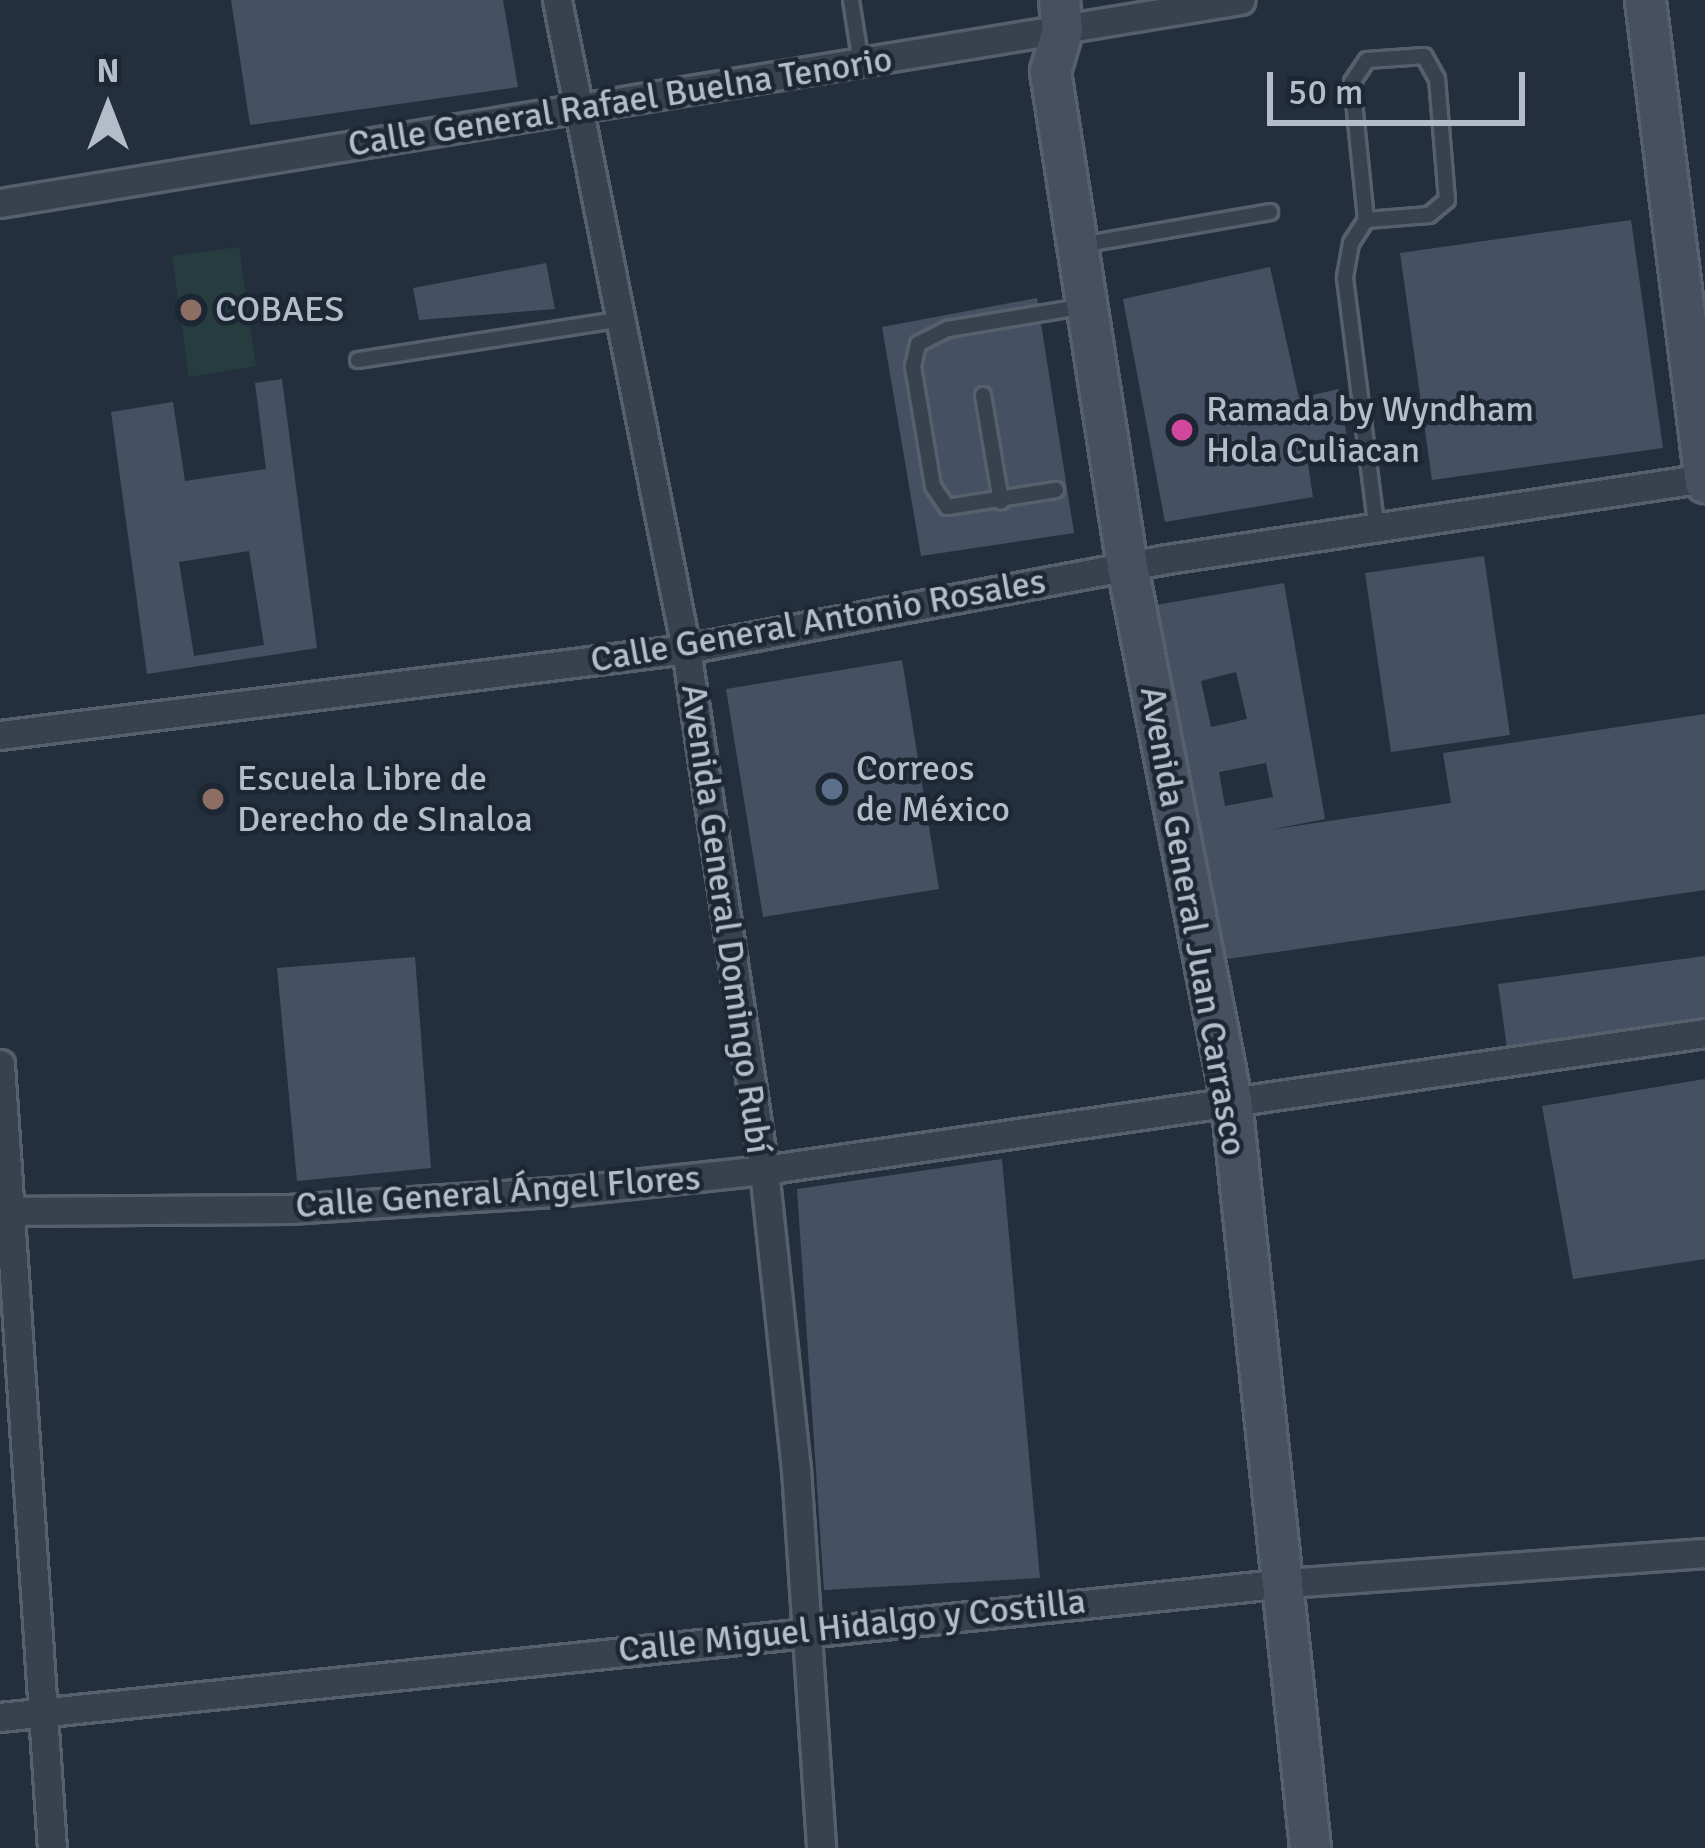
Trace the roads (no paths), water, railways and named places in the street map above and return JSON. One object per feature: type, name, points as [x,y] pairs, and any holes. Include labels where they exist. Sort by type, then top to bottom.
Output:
[{"type":"street","name":"Avenida General Domingo Rubí","points":[[557,0],[686,649],[764,1170],[809,1629],[821,1848]]},
{"type":"street","points":[[1645,0],[1705,479]]},
{"type":"street","name":"Calle General Rafael Buelna Tenorio","points":[[0,203],[861,63],[1060,15],[1225,1]]},
{"type":"street","name":"Avenida General Juan Carrasco","points":[[1060,15],[1050,71],[1081,245],[1127,566],[1231,1100],[1286,1583],[1310,1848]]},
{"type":"street","name":"Calle General Antonio Rosales","points":[[0,735],[686,649],[1376,524],[1705,479]]},
{"type":"street","name":"Calle General Ángel Flores","points":[[6,1211],[289,1209],[764,1170],[1705,1033]]},
{"type":"street","points":[[0,1064],[6,1211],[52,1848]]},
{"type":"street","name":"Calle Miguel Hidalgo y Costilla","points":[[0,1717],[809,1629],[1286,1583],[1705,1553]]},
{"type":"lane","points":[[851,0],[861,63]]},
{"type":"lane","points":[[1366,220],[1430,214],[1447,200],[1437,79],[1424,56],[1376,58],[1355,70],[1366,220],[1351,243],[1345,278],[1376,524]]},
{"type":"lane","points":[[1081,245],[1270,212]]},
{"type":"lane","points":[[1056,490],[958,509],[938,499],[913,366],[918,344],[948,329],[1090,305]]},
{"type":"lane","points":[[358,360],[622,319]]},
{"type":"lane","points":[[983,395],[1001,501]]},
{"type":"place","name":"COBAES","points":[[191,310]]},
{"type":"place","name":"Ramada by Wyndham Hola Culiacan","points":[[1182,430]]},
{"type":"place","name":"Correos de México","points":[[832,789]]},
{"type":"place","name":"Escuela Libre de Derecho de SInaloa","points":[[213,799]]}]
